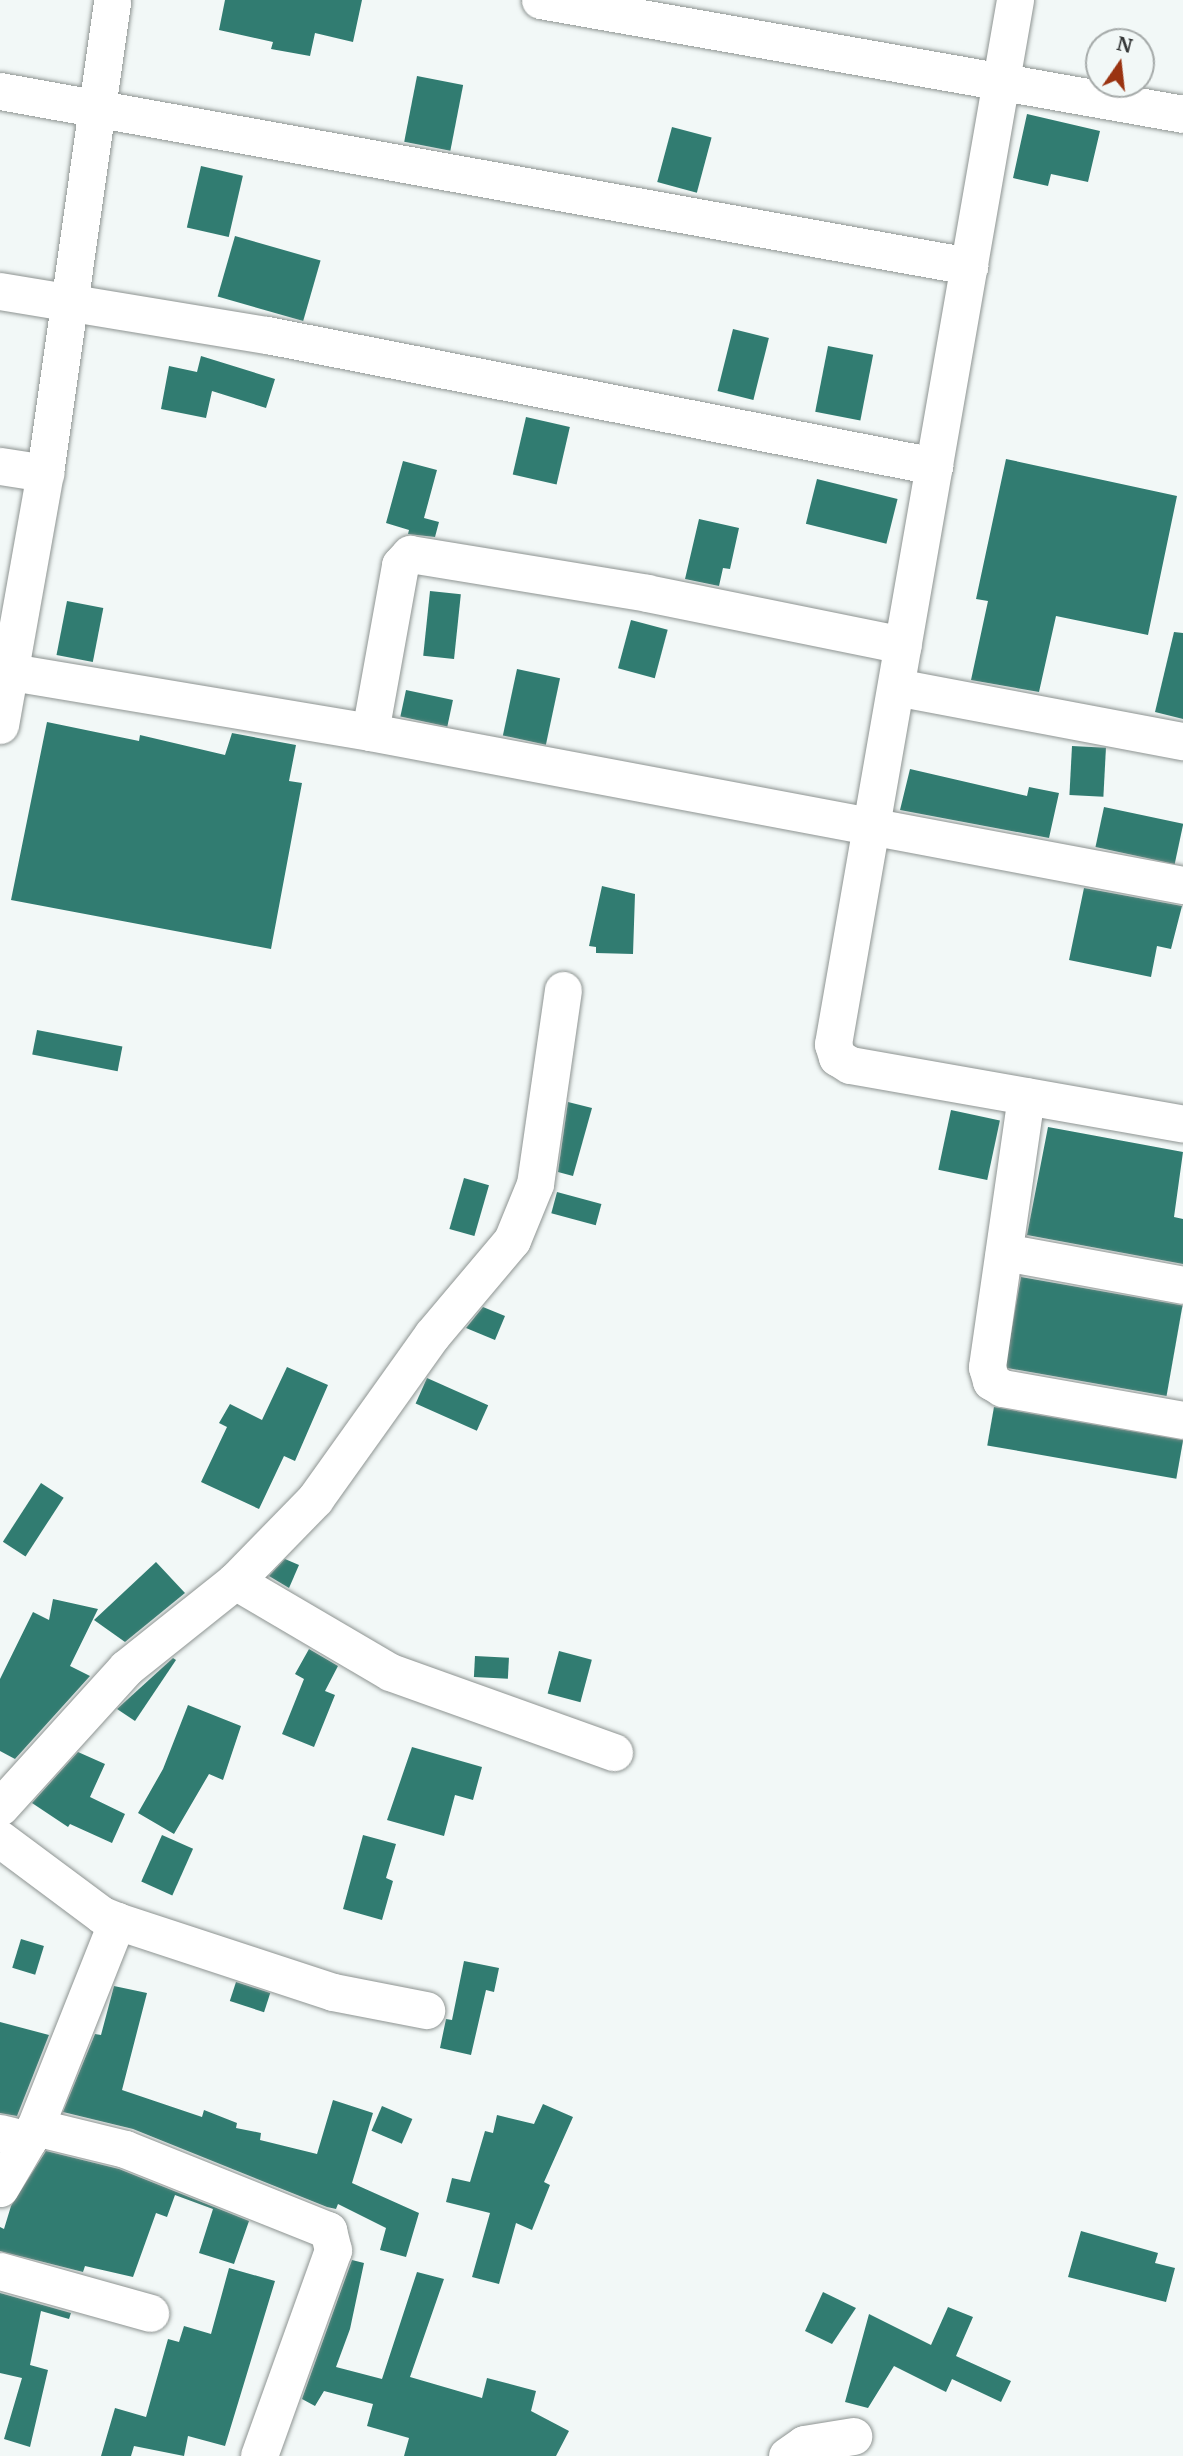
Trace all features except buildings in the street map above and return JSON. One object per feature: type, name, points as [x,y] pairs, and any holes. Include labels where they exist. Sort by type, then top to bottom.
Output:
[{"type":"street","points":[[0,725],[6,671],[45,473],[111,0]]},
{"type":"street","points":[[540,0],[1183,114]]},
{"type":"street","points":[[1015,0],[833,1044],[837,1057],[850,1065],[1183,1124]]},
{"type":"street","points":[[0,91],[969,267]]},
{"type":"street","points":[[0,291],[267,335],[934,466]]},
{"type":"street","points":[[0,466],[45,473]]},
{"type":"street","points":[[370,732],[400,565],[410,554],[647,593],[903,645]]},
{"type":"street","points":[[6,671],[370,732],[1183,885]]},
{"type":"street","points":[[896,687],[1183,741]]},
{"type":"street","points":[[0,1807],[126,1668],[235,1581],[315,1499],[432,1335],[512,1240],[536,1184],[563,990]]},
{"type":"street","points":[[1026,1096],[987,1367],[991,1381],[1002,1388],[1183,1420]]},
{"type":"street","points":[[1004,1252],[1183,1285]]},
{"type":"street","points":[[235,1581],[390,1672],[614,1752]]},
{"type":"street","points":[[0,1839],[102,1915],[333,1992],[426,2010]]},
{"type":"street","points":[[0,2188],[21,2134],[117,1921]]},
{"type":"street","points":[[21,2134],[125,2149],[328,2230],[333,2250],[259,2456]]},
{"type":"street","points":[[0,2271],[150,2313]]},
{"type":"street","points":[[787,2456],[804,2444],[853,2436]]}]
